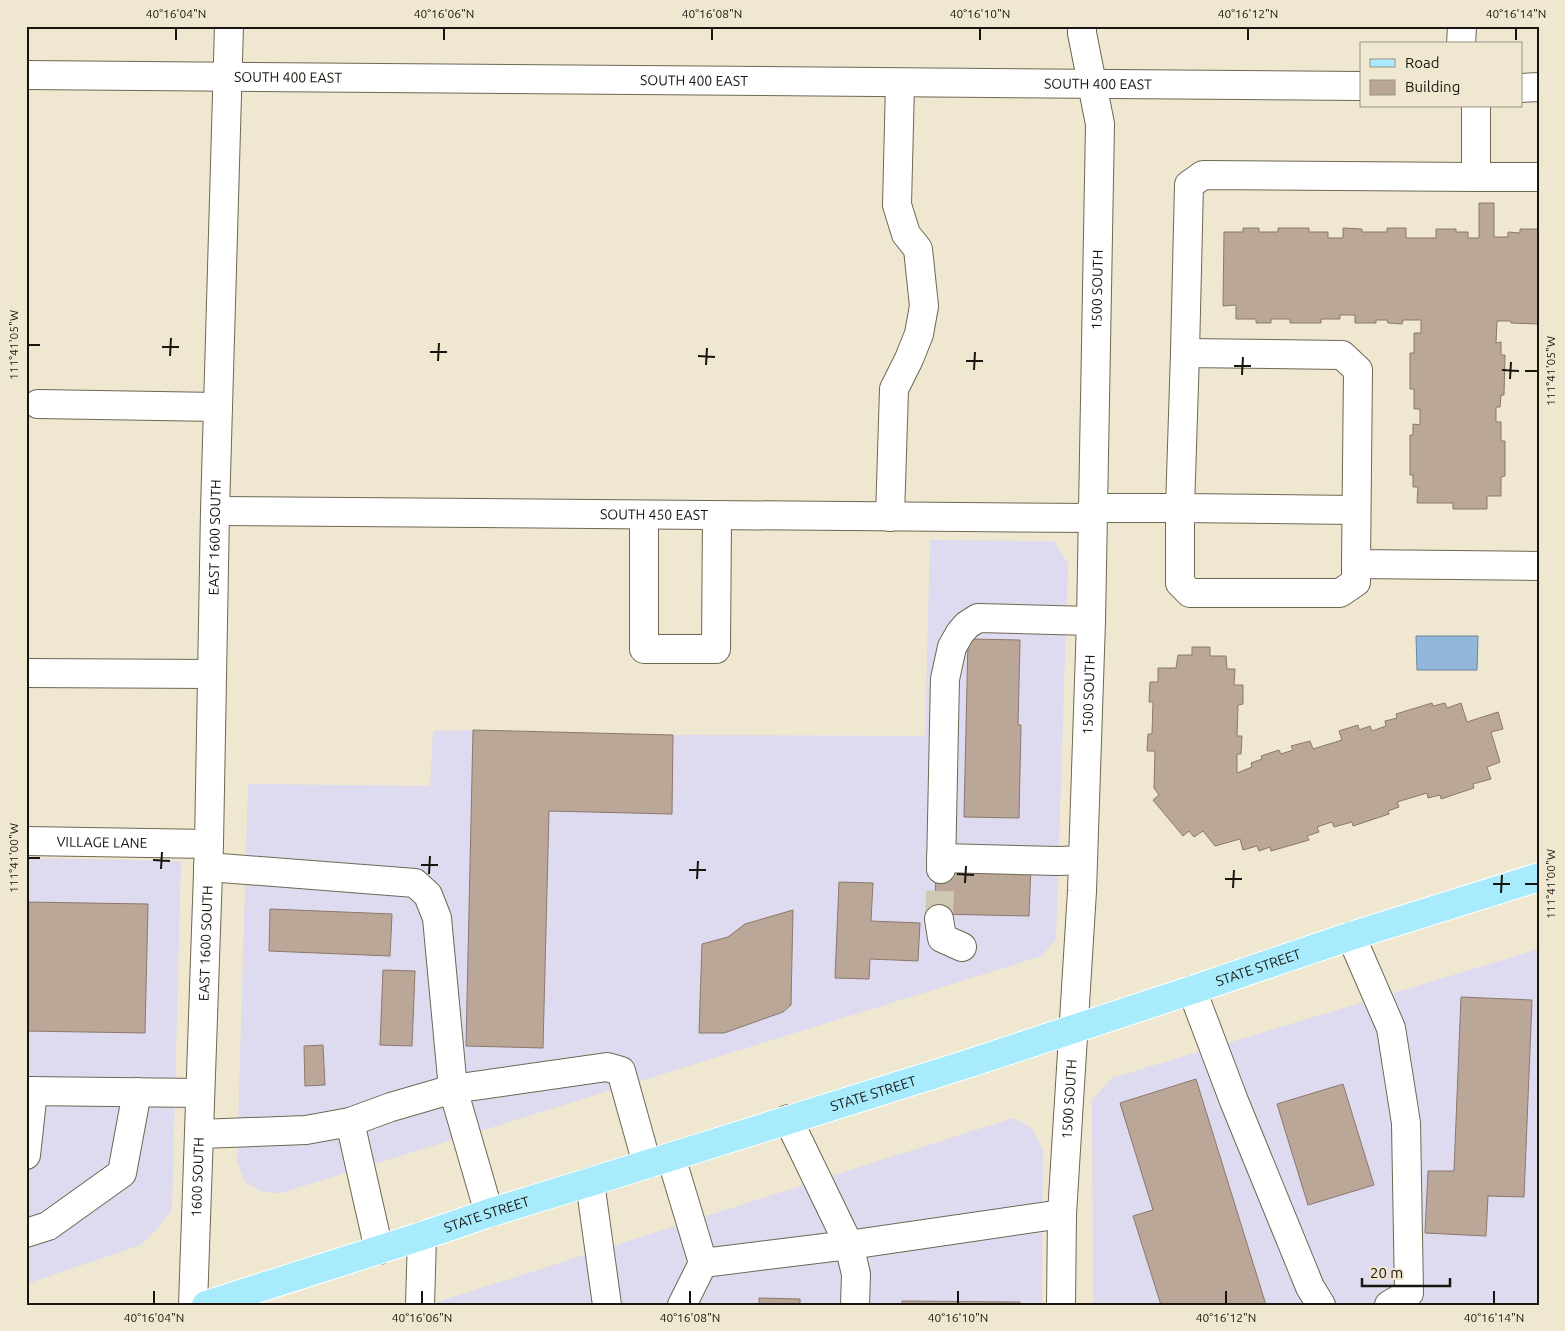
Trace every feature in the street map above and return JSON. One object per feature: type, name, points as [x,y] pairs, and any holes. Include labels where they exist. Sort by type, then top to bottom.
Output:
[{"type":"main road","name":"STATE STREET","points":[[206,1305],[489,1213],[1073,1029],[1351,936],[1539,877]]},
{"type":"street","name":"EAST 1600 SOUTH","points":[[202,1050],[209,855],[218,407],[229,26]]},
{"type":"street","name":"1500 SOUTH","points":[[1061,1305],[1062,1214],[1082,891],[1091,621],[1100,124],[1082,26]]},
{"type":"street","points":[[1461,42],[1462,26]]},
{"type":"street","name":"SOUTH 400 EAST","points":[[26,75],[900,84],[1092,83],[1360,86]]},
{"type":"street","points":[[890,517],[894,389],[919,334],[924,306],[918,250],[906,234],[897,205],[900,84]]},
{"type":"street","points":[[1522,88],[1539,88]]},
{"type":"street","points":[[1476,108],[1476,177]]},
{"type":"street","points":[[1185,353],[1342,355],[1358,370],[1356,582],[1340,593],[1190,593],[1180,583],[1180,508],[1189,185],[1203,175],[1539,177]]},
{"type":"street","points":[[38,404],[218,407]]},
{"type":"street","name":"SOUTH 450 EAST","points":[[216,511],[890,517],[1092,513],[1180,508],[1356,510]]},
{"type":"street","points":[[644,515],[644,649],[716,649],[717,515]]},
{"type":"street","points":[[1356,564],[1539,566]]},
{"type":"street","points":[[1082,860],[941,864],[945,679],[952,647],[967,625],[978,618],[1091,621]]},
{"type":"street","points":[[26,673],[212,674]]},
{"type":"street","name":"VILLAGE LANE","points":[[26,842],[209,855],[415,883],[428,895],[437,918],[453,1088],[489,1213]]},
{"type":"street","points":[[939,919],[942,938],[962,947]]},
{"type":"street","points":[[1351,936],[1391,1028],[1406,1123],[1409,1293],[1389,1305]]},
{"type":"street","points":[[1192,990],[1234,1102],[1310,1287],[1321,1305]]},
{"type":"street","name":"1600 SOUTH","points":[[192,1305],[202,1050]]},
{"type":"street","points":[[199,1134],[306,1130],[350,1122],[453,1088],[607,1067],[621,1071],[703,1263],[682,1305]]},
{"type":"street","points":[[26,1155],[30,1091],[200,1093]]},
{"type":"street","points":[[26,1233],[48,1226],[122,1173],[137,1092]]},
{"type":"street","points":[[788,1119],[849,1245],[856,1274],[855,1305]]},
{"type":"street","points":[[350,1122],[379,1250]]},
{"type":"street","points":[[590,1182],[607,1305]]},
{"type":"street","points":[[703,1263],[849,1245],[1062,1214]]},
{"type":"street","points":[[420,1305],[422,1236]]},
{"type":"shaded area","points":[[930,540],[1054,541],[1068,564],[1056,939],[1042,956],[281,1193],[263,1192],[245,1183],[237,1161],[248,784],[430,786],[433,731],[473,730],[673,735],[925,736]]},
{"type":"shaded area","points":[[26,858],[181,861],[172,1210],[141,1245],[26,1284]]},
{"type":"shaded area","points":[[1539,949],[1539,1305],[1093,1305],[1092,1100],[1112,1078]]},
{"type":"shaded area","points":[[1013,1118],[1032,1128],[1043,1150],[1042,1305],[428,1305]]},
{"type":"water","points":[[1416,636],[1478,636],[1477,670],[1417,670]]},
{"type":"building","points":[[1479,203],[1494,203],[1494,237],[1508,237],[1508,232],[1520,233],[1520,229],[1539,229],[1539,324],[1497,321],[1496,343],[1501,342],[1501,355],[1505,355],[1504,395],[1501,395],[1500,407],[1496,407],[1496,422],[1501,422],[1501,441],[1505,441],[1505,476],[1501,477],[1501,496],[1487,496],[1487,509],[1453,509],[1453,503],[1417,503],[1418,487],[1413,487],[1413,475],[1410,475],[1410,435],[1413,435],[1413,424],[1420,425],[1420,409],[1414,409],[1414,389],[1410,389],[1410,353],[1414,353],[1414,333],[1421,333],[1421,320],[1403,320],[1402,324],[1388,323],[1387,320],[1376,320],[1376,323],[1355,323],[1355,315],[1340,315],[1340,319],[1321,319],[1321,323],[1290,323],[1290,319],[1271,319],[1271,323],[1256,323],[1256,319],[1236,319],[1236,305],[1223,306],[1224,232],[1243,232],[1243,228],[1259,228],[1259,232],[1278,232],[1278,228],[1309,228],[1309,232],[1328,232],[1328,238],[1343,238],[1343,228],[1362,229],[1362,232],[1387,232],[1387,228],[1406,228],[1406,238],[1436,238],[1436,229],[1456,229],[1456,232],[1468,232],[1468,238],[1479,238]]},
{"type":"building","points":[[968,639],[1020,640],[1018,725],[1021,725],[1019,818],[964,817]]},
{"type":"building","points":[[1192,647],[1210,647],[1210,656],[1226,656],[1227,669],[1235,669],[1234,685],[1243,685],[1243,704],[1238,705],[1237,736],[1242,736],[1241,754],[1237,754],[1237,773],[1252,767],[1251,763],[1262,759],[1261,756],[1279,750],[1281,754],[1293,750],[1291,746],[1310,741],[1313,749],[1342,740],[1339,731],[1358,725],[1359,730],[1370,726],[1372,731],[1386,726],[1385,721],[1397,718],[1396,714],[1432,703],[1433,706],[1445,703],[1447,708],[1461,703],[1467,722],[1498,712],[1503,729],[1491,732],[1500,762],[1487,767],[1491,779],[1473,784],[1474,788],[1441,799],[1440,795],[1428,798],[1427,793],[1397,802],[1399,807],[1388,811],[1389,814],[1353,826],[1352,822],[1334,827],[1332,822],[1317,827],[1319,832],[1307,836],[1309,840],[1271,851],[1270,847],[1259,851],[1257,846],[1243,850],[1240,839],[1215,846],[1203,831],[1194,837],[1189,831],[1183,836],[1153,800],[1159,795],[1154,788],[1155,751],[1147,751],[1148,734],[1152,734],[1153,702],[1149,702],[1150,682],[1158,682],[1158,668],[1176,668],[1178,655],[1192,655]]},
{"type":"building","points":[[473,730],[673,735],[672,814],[549,811],[543,1048],[466,1046]]},
{"type":"building","points":[[936,862],[1031,865],[1029,916],[935,914]]},
{"type":"building","points":[[839,882],[873,883],[871,921],[920,923],[918,961],[870,959],[869,979],[835,978]]},
{"type":"building","points":[[26,902],[148,904],[145,1033],[26,1031]]},
{"type":"building","points":[[270,909],[392,914],[390,956],[269,951]]},
{"type":"building","points":[[793,910],[791,1005],[783,1012],[724,1033],[699,1033],[702,944],[728,937],[745,924]]},
{"type":"building","points":[[383,970],[415,971],[412,1046],[380,1045]]},
{"type":"building","points":[[1461,997],[1532,1000],[1524,1197],[1488,1196],[1486,1236],[1425,1233],[1428,1171],[1454,1171]]},
{"type":"building","points":[[323,1045],[325,1085],[305,1086],[304,1046]]},
{"type":"building","points":[[1196,1079],[1266,1305],[1161,1305],[1133,1216],[1153,1210],[1120,1103]]},
{"type":"building","points":[[1343,1084],[1374,1185],[1308,1205],[1277,1104]]},
{"type":"building","points":[[759,1298],[800,1299],[800,1305],[759,1305]]},
{"type":"building","points":[[902,1301],[1020,1302],[1020,1305],[902,1305]]},
{"type":"tunnel","points":[[939,919],[941,869]]}]
